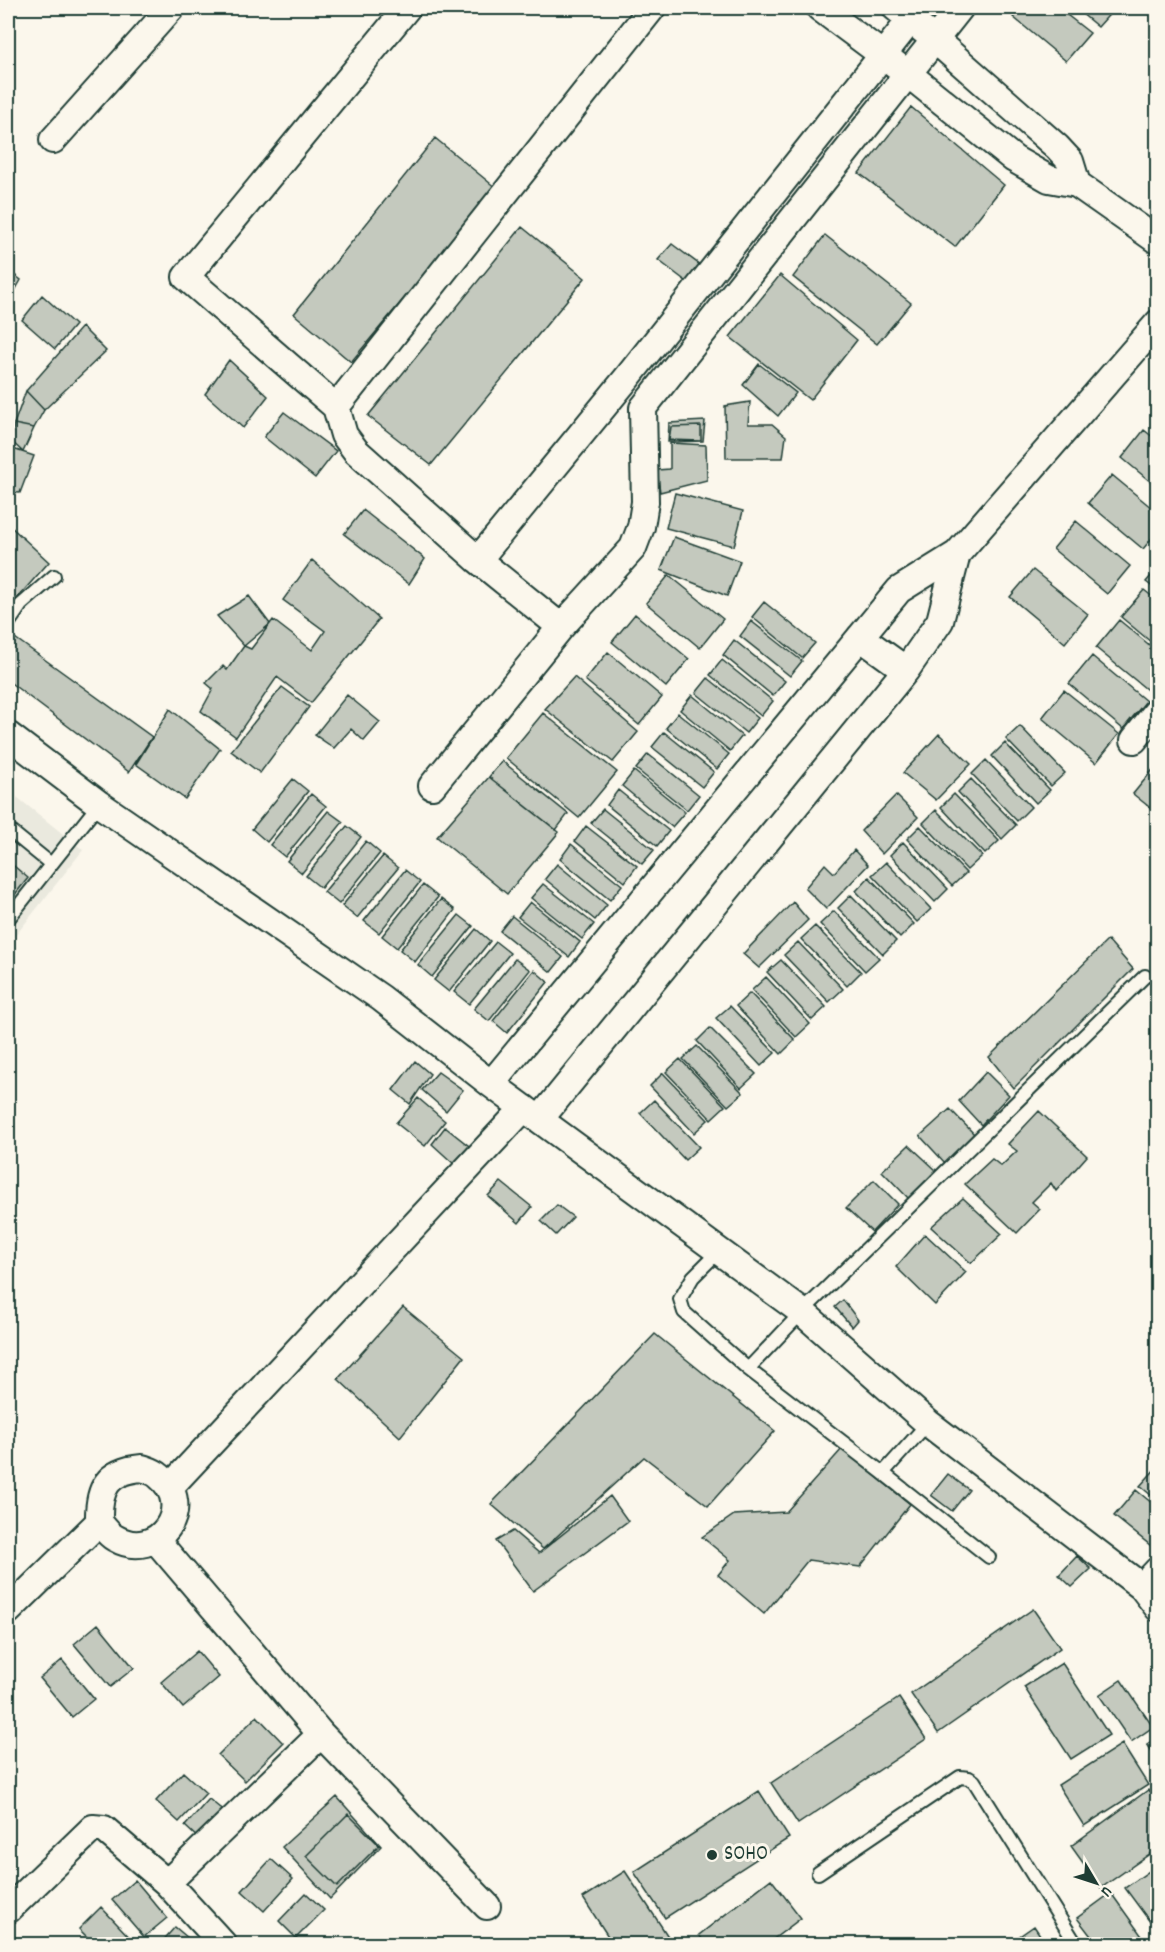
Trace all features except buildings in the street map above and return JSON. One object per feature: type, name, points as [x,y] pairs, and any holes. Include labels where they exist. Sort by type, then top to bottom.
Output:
[{"type":"street","points":[[53,140],[171,8]]},
{"type":"street","points":[[407,8],[186,277],[336,407],[345,435],[356,451],[478,560],[561,627]]},
{"type":"street","points":[[336,407],[652,8]]},
{"type":"street","points":[[820,8],[907,73],[1014,159],[1049,179],[1077,184],[1158,241]]},
{"type":"street","points":[[643,408],[960,8]]},
{"type":"street","points":[[478,560],[627,378],[882,55],[909,11],[934,39],[1057,147],[1070,161],[1077,184]]},
{"type":"street","points":[[491,1084],[899,590],[957,554],[1158,323]]},
{"type":"street","points":[[432,786],[561,627],[633,548],[641,527],[645,502],[643,408],[627,378]]},
{"type":"street","points":[[170,1487],[532,1114],[906,670],[940,621],[957,554]]},
{"type":"street","points":[[860,637],[906,670]]},
{"type":"street","points":[[1134,740],[1158,710]]},
{"type":"street","points":[[8,735],[99,804],[381,998],[491,1084],[802,1312],[928,1423],[1150,1579],[1158,1608]]},
{"type":"street","points":[[8,1611],[99,1522],[101,1493],[110,1478],[125,1470],[142,1468],[158,1474],[170,1487],[175,1501],[174,1516],[167,1530],[156,1540],[142,1545],[127,1544],[113,1537],[99,1522]]},
{"type":"street","points":[[156,1540],[321,1734],[487,1906]]},
{"type":"street","points":[[167,1883],[321,1734]]},
{"type":"street","points":[[8,1910],[93,1828],[97,1828],[107,1832],[167,1883],[223,1944]]},
{"type":"lane","points":[[8,624],[21,605],[54,576]]},
{"type":"lane","points":[[8,919],[99,804]]},
{"type":"lane","points":[[8,829],[51,864]]},
{"type":"lane","points":[[748,1369],[802,1312],[1145,976]]},
{"type":"lane","points":[[719,1251],[693,1277],[680,1299],[684,1312],[748,1369],[989,1557]]},
{"type":"lane","points":[[884,1473],[928,1423]]},
{"type":"lane","points":[[819,1873],[960,1777],[969,1778],[974,1781],[1076,1944]]},
{"type":"shaded area","points":[[8,790],[83,850],[8,945]]},
{"type":"place","name":"SOHO","points":[[712,1855]]}]
